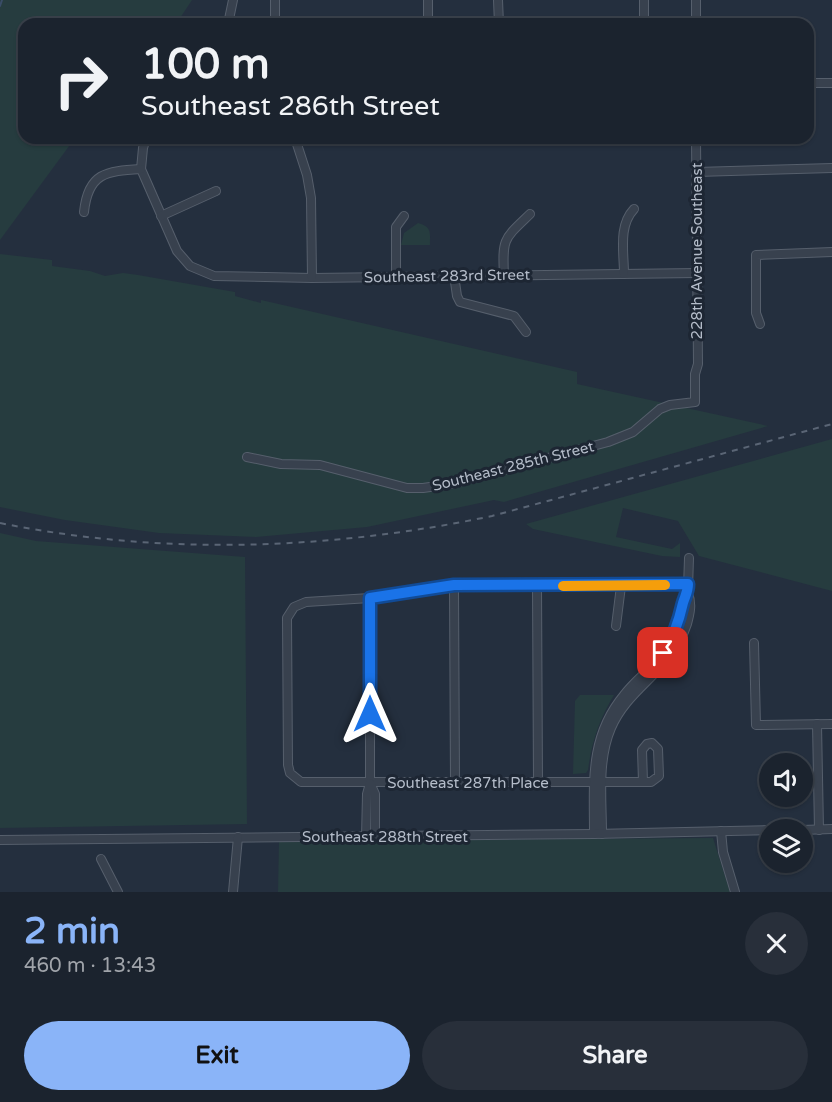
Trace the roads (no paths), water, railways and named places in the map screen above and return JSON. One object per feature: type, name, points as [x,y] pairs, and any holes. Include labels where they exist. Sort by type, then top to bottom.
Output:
[{"type":"street","points":[[229,18],[232,0]]},
{"type":"street","points":[[275,0],[275,18]]},
{"type":"street","points":[[428,0],[428,18]]},
{"type":"street","points":[[498,0],[499,18]]},
{"type":"street","points":[[644,0],[644,18]]},
{"type":"street","points":[[696,0],[696,18]]},
{"type":"street","points":[[814,83],[832,83]]},
{"type":"street","points":[[144,144],[141,169],[162,216],[216,191]]},
{"type":"street","points":[[297,144],[307,175],[311,198],[312,278]]},
{"type":"street","name":"228th Avenue Southeast","points":[[696,144],[698,364]]},
{"type":"street","points":[[696,172],[832,168]]},
{"type":"street","points":[[84,212],[88,188],[98,178],[112,172],[141,169]]},
{"type":"street","points":[[624,274],[624,227],[627,217],[634,209]]},
{"type":"street","points":[[504,275],[504,242],[508,235],[530,214]]},
{"type":"street","name":"Southeast 283rd Street","points":[[162,216],[177,251],[190,266],[198,271],[222,278],[696,273]]},
{"type":"street","points":[[396,277],[396,227],[404,216]]},
{"type":"street","points":[[760,324],[756,313],[756,255],[832,252]]},
{"type":"street","points":[[454,275],[460,302],[514,316],[526,332]]},
{"type":"street","name":"Southeast 285th Street","points":[[248,457],[274,463],[327,466],[407,488],[451,484],[608,442],[633,432],[660,409],[695,402],[695,374],[698,364]]},
{"type":"street","points":[[598,834],[598,783],[611,728],[626,704],[656,674],[677,647],[691,602],[688,589],[688,558]]},
{"type":"street","points":[[370,837],[367,794],[370,783],[370,598],[454,585],[621,586],[688,589]]},
{"type":"street","points":[[454,585],[455,783]]},
{"type":"street","points":[[537,585],[538,783]]},
{"type":"street","points":[[616,626],[621,586]]},
{"type":"street","name":"Southeast 287th Place","points":[[370,598],[306,602],[294,607],[287,618],[288,765],[295,779],[311,783],[643,782]]},
{"type":"street","points":[[754,643],[756,725],[832,724]]},
{"type":"street","points":[[816,724],[819,830]]},
{"type":"street","points":[[652,743],[658,748],[659,776],[655,781],[643,782],[642,750],[647,744],[652,743]]},
{"type":"street","name":"Southeast 288th Street","points":[[0,840],[759,830]]},
{"type":"street","points":[[813,830],[832,830]]},
{"type":"street","points":[[721,831],[723,852],[735,892]]},
{"type":"street","points":[[233,892],[238,837]]},
{"type":"street","points":[[101,859],[118,892]]},
{"type":"waterway","points":[[0,6],[2,0]]},
{"type":"railway","points":[[0,523],[61,534],[123,541],[185,544],[246,545],[370,536],[492,516],[832,424]]}]
